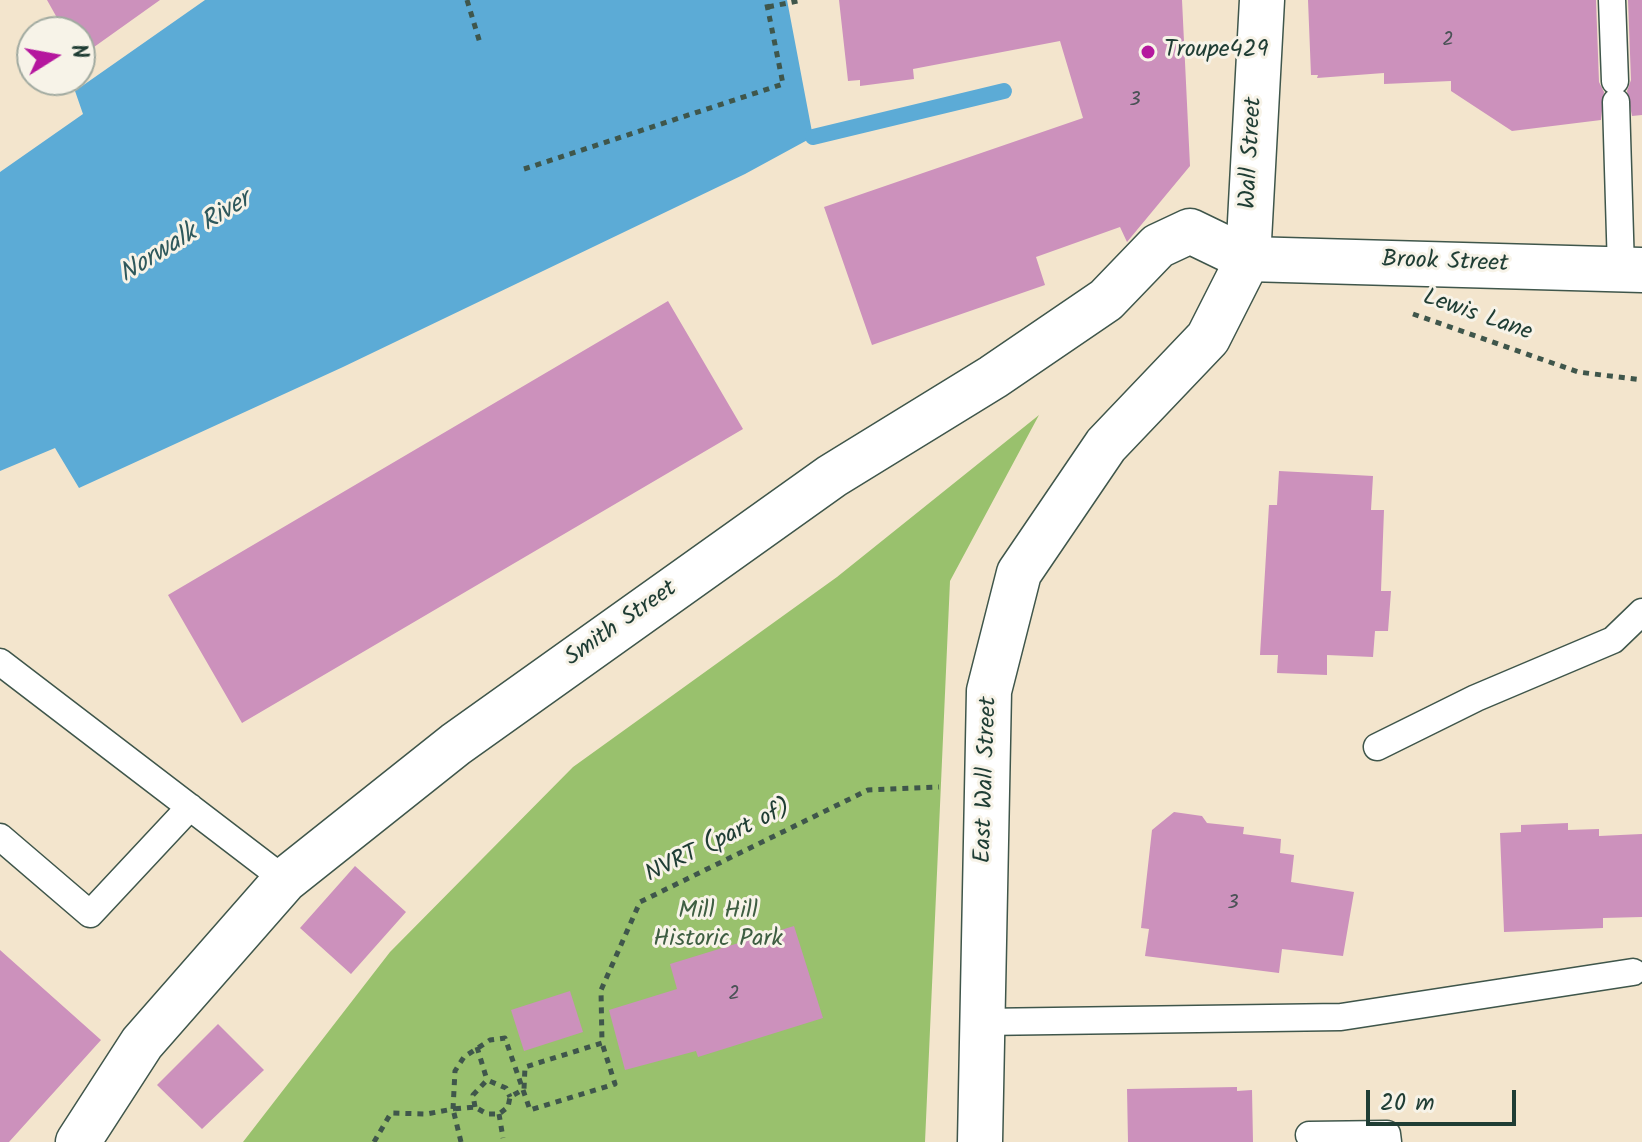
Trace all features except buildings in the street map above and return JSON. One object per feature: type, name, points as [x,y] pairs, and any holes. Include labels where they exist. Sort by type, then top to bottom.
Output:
[{"type":"street","name":"Wall Street","points":[[1248,259],[1262,0]]},
{"type":"street","name":"Smith Street","points":[[78,1142],[142,1043],[285,880],[456,744],[832,476],[993,377],[1106,300],[1158,246],[1190,231],[1248,259]]},
{"type":"street","name":"Brook Street","points":[[1248,259],[1632,270]]},
{"type":"street","name":"East Wall Street","points":[[980,1142],[989,691],[1019,573],[1106,445],[1208,338],[1248,259]]},
{"type":"lane","points":[[1612,0],[1616,91],[1632,270]]},
{"type":"lane","points":[[1377,747],[1476,698],[1613,640],[1642,612]]},
{"type":"lane","points":[[0,662],[285,880]]},
{"type":"lane","points":[[0,837],[90,914],[190,807]]},
{"type":"lane","points":[[982,1022],[1341,1017],[1633,972]]},
{"type":"lane","points":[[1309,1135],[1387,1134],[1388,1142]]},
{"type":"path","points":[[467,0],[480,43]]},
{"type":"path","points":[[524,169],[783,84],[766,0]]},
{"type":"path","points":[[768,7],[803,0]]},
{"type":"path","name":"Lewis Lane","points":[[1403,311],[1578,372],[1642,380]]},
{"type":"path","name":"NVRT (part of)","points":[[524,1089],[530,1110],[615,1084],[602,1043],[601,990],[640,902],[868,790],[988,785]]},
{"type":"path","points":[[461,1142],[453,1109],[455,1071],[477,1046],[505,1038],[524,1089]]},
{"type":"path","points":[[524,1089],[525,1067],[602,1043]]},
{"type":"path","points":[[477,1046],[487,1080]]},
{"type":"path","points":[[374,1142],[391,1113],[427,1114],[475,1107],[487,1114],[499,1114],[508,1107],[510,1097],[506,1088],[487,1080]]},
{"type":"path","points":[[475,1107],[473,1095],[487,1080]]},
{"type":"path","points":[[510,1097],[524,1089]]},
{"type":"path","points":[[499,1114],[503,1138]]},
{"type":"green space","name":"Mill Hill Historic Park","points":[[1039,415],[950,581],[925,1142],[243,1142],[390,952],[573,767],[837,577]]},
{"type":"water","name":"Norwalk River","points":[[205,0],[787,0],[813,137],[745,174],[343,367],[79,488],[55,448],[0,471],[0,172],[83,114],[77,96],[96,96],[96,76]]},
{"type":"waterway","points":[[813,137],[1004,91]]},
{"type":"place","name":"Troupe429","points":[[1148,52]]}]
